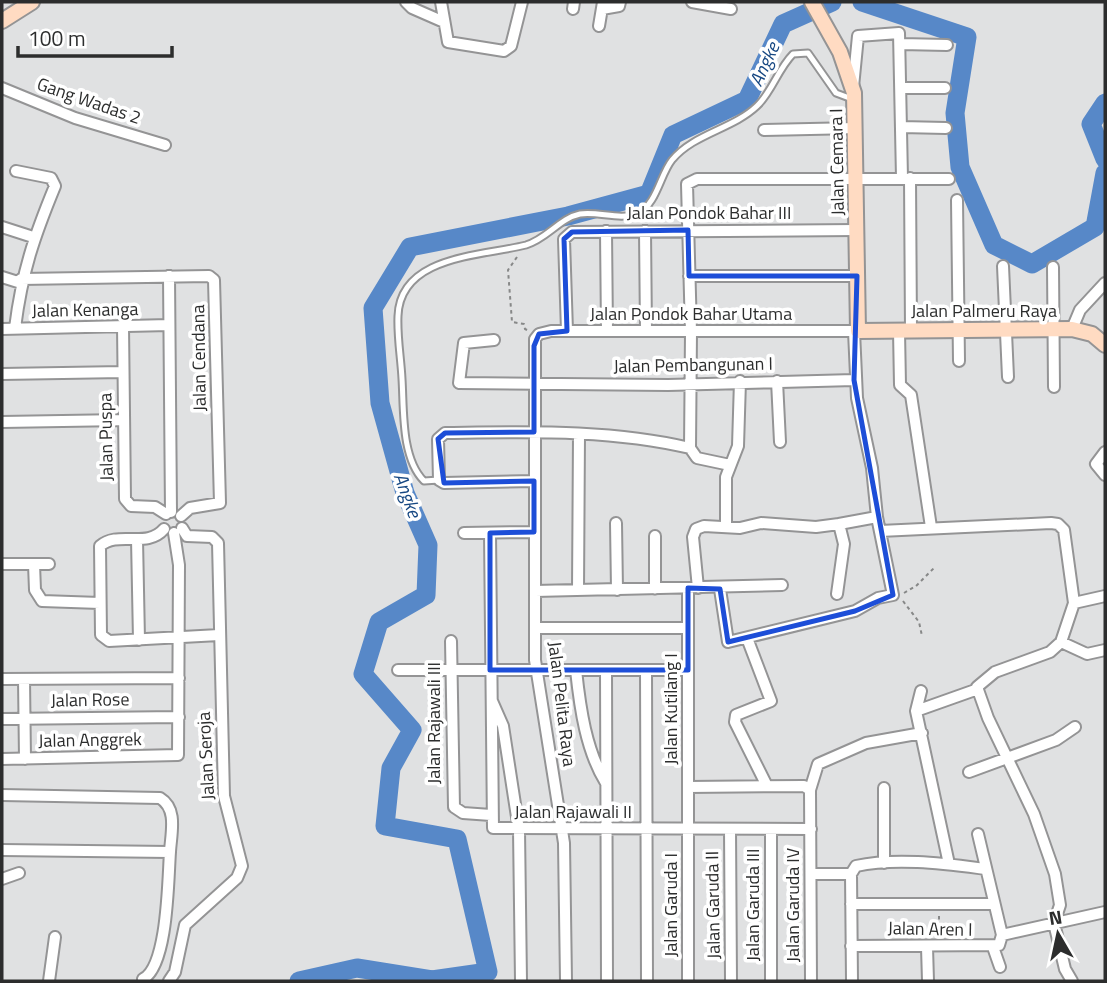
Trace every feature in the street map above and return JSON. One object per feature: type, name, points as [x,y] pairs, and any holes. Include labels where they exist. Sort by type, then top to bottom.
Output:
[{"type":"street","points":[[2,20],[32,2]]},
{"type":"street","points":[[406,2],[412,8],[443,21]]},
{"type":"street","points":[[441,2],[448,42],[504,51],[514,38],[522,2]]},
{"type":"street","points":[[599,26],[603,5],[619,6],[620,2]]},
{"type":"street","points":[[692,2],[731,9]]},
{"type":"street","name":"Jalan Cemara I","points":[[747,638],[855,611],[878,598],[892,595],[877,517],[872,468],[854,380],[857,178],[854,93],[832,39],[812,2]]},
{"type":"street","points":[[854,93],[858,36],[899,33],[901,127],[906,178],[905,331],[900,385],[911,395],[931,527]]},
{"type":"street","points":[[901,44],[947,45]]},
{"type":"street","name":"Gang Wadas 2","points":[[2,88],[75,118],[165,145]]},
{"type":"street","points":[[901,88],[945,88]]},
{"type":"street","points":[[901,127],[946,128]]},
{"type":"street","points":[[764,130],[856,128]]},
{"type":"street","points":[[15,328],[21,281],[33,237],[54,181],[16,171]]},
{"type":"street","points":[[730,465],[697,458],[690,448],[691,332],[687,184],[697,179],[949,179]]},
{"type":"street","points":[[957,200],[959,361]]},
{"type":"street","points":[[2,227],[33,237]]},
{"type":"street","name":"Jalan Pondok Bahar III","points":[[566,331],[564,239],[572,232],[857,230]]},
{"type":"street","points":[[606,231],[607,331]]},
{"type":"street","points":[[645,231],[646,331]]},
{"type":"street","points":[[1003,266],[1008,377]]},
{"type":"street","points":[[1053,267],[1054,387]]},
{"type":"street","name":"Jalan Cendana","points":[[2,277],[21,281],[209,275],[215,284],[220,503],[173,514]]},
{"type":"street","points":[[169,276],[173,530],[179,565],[179,717]]},
{"type":"street","points":[[689,276],[857,276]]},
{"type":"street","points":[[1072,329],[1080,310],[1105,284]]},
{"type":"street","name":"Jalan Puspa","points":[[123,326],[126,504],[155,507],[173,514]]},
{"type":"street","name":"Jalan Kenanga","points":[[2,329],[169,326]]},
{"type":"street","name":"Jalan Palmeru Raya","points":[[856,331],[1072,329],[1092,334],[1105,345]]},
{"type":"street","name":"Jalan Pondok Bahar Utama","points":[[544,332],[856,331]]},
{"type":"street","name":"Jalan Pelita Raya","points":[[544,332],[539,334],[534,346],[535,628],[537,670],[565,858],[566,981]]},
{"type":"street","name":"Jalan Pembangunan I","points":[[495,340],[464,343],[460,383],[854,380]]},
{"type":"street","points":[[2,374],[123,372]]},
{"type":"street","points":[[740,381],[738,446],[730,465],[725,489],[726,527],[740,528],[761,523],[816,527],[877,517]]},
{"type":"street","points":[[777,381],[780,442]]},
{"type":"street","points":[[2,422],[123,420]]},
{"type":"street","points":[[534,481],[444,483],[439,480],[438,439],[445,433],[534,432],[654,440],[690,448]]},
{"type":"street","points":[[578,590],[579,435]]},
{"type":"street","points":[[1105,452],[1096,464],[1105,475]]},
{"type":"street","points":[[173,514],[162,521],[173,530]]},
{"type":"street","points":[[616,523],[617,590]]},
{"type":"street","points":[[837,594],[844,544],[839,524]]},
{"type":"street","points":[[880,530],[1058,524],[1064,530],[1074,603],[1061,642],[1050,652],[995,672],[979,683],[978,689],[1055,874],[1060,905],[1054,923],[1065,969],[1072,981]]},
{"type":"street","name":"Jalan Kutilang I","points":[[688,829],[688,628],[693,588],[694,531],[704,526],[726,527]]},
{"type":"street","points":[[173,530],[156,537],[110,540],[100,546],[103,637],[109,641],[219,635]]},
{"type":"street","name":"Jalan Seroja","points":[[169,981],[175,972],[184,925],[237,878],[242,866],[224,796],[217,538],[187,536],[173,530]]},
{"type":"street","points":[[464,533],[534,532]]},
{"type":"street","name":"Jalan Rajawali II","points":[[490,533],[493,828],[811,829]]},
{"type":"street","points":[[655,536],[655,589]]},
{"type":"street","points":[[137,539],[139,640]]},
{"type":"street","points":[[2,564],[49,564]]},
{"type":"street","points":[[34,564],[36,590],[42,601],[100,603]]},
{"type":"street","points":[[535,591],[720,589],[782,585]]},
{"type":"street","points":[[720,589],[728,642],[747,638],[771,701],[736,715],[735,722],[767,786]]},
{"type":"street","points":[[1074,603],[1105,596]]},
{"type":"street","points":[[535,628],[688,628]]},
{"type":"street","name":"Jalan Rajawali III","points":[[451,641],[454,807],[463,813],[491,815]]},
{"type":"street","points":[[1061,642],[1087,653],[1105,650]]},
{"type":"street","points":[[398,670],[688,670]]},
{"type":"street","points":[[576,670],[589,748],[593,763],[606,783]]},
{"type":"street","points":[[606,670],[607,981]]},
{"type":"street","points":[[646,670],[647,981]]},
{"type":"street","points":[[2,679],[179,678]]},
{"type":"street","points":[[24,679],[24,758]]},
{"type":"street","points":[[916,711],[978,689]]},
{"type":"street","points":[[921,691],[916,711],[950,864]]},
{"type":"street","points":[[490,699],[503,726],[519,830],[521,981]]},
{"type":"street","name":"Jalan Rose","points":[[2,719],[179,717]]},
{"type":"street","name":"Jalan Anggrek","points":[[2,759],[178,755],[179,717]]},
{"type":"street","points":[[969,772],[1056,740],[1075,727]]},
{"type":"street","points":[[688,787],[804,786],[810,790],[818,764],[866,743],[922,733]]},
{"type":"street","points":[[589,748],[606,746]]},
{"type":"street","points":[[884,788],[884,863]]},
{"type":"street","name":"Jalan Garuda IV","points":[[810,790],[811,981]]},
{"type":"street","points":[[2,795],[160,798],[168,803],[172,812],[165,920],[153,970],[143,979]]},
{"type":"street","name":"Jalan Garuda I","points":[[688,829],[688,981]]},
{"type":"street","name":"Jalan Garuda II","points":[[730,829],[731,981]]},
{"type":"street","name":"Jalan Garuda III","points":[[771,829],[771,981]]},
{"type":"street","points":[[978,834],[1002,935],[1105,912]]},
{"type":"street","points":[[2,850],[170,852]]},
{"type":"street","points":[[852,981],[851,874],[856,866],[884,863],[950,864],[986,869]]},
{"type":"street","points":[[2,879],[19,873]]},
{"type":"street","points":[[811,874],[851,874]]},
{"type":"street","points":[[851,904],[994,904]]},
{"type":"street","name":"Jalan Aren I","points":[[851,946],[993,947],[999,945],[1002,935]]},
{"type":"street","points":[[49,981],[55,937]]},
{"type":"street","points":[[927,947],[928,981]]},
{"type":"street","points":[[993,947],[1000,967]]},
{"type":"lane","points":[[439,480],[424,481],[415,472],[409,448],[398,314],[403,295],[419,275],[437,265],[540,240],[577,214],[622,216],[638,213],[648,205],[673,159],[693,143],[738,121],[759,104],[793,54],[808,53],[836,93],[854,93]]},
{"type":"path","points":[[516,247],[517,259],[508,270],[512,322],[524,324],[527,331],[544,332]]},
{"type":"path","points":[[922,636],[919,622],[898,596],[916,586],[934,567]]},
{"type":"path","points":[[939,904],[939,947]]},
{"type":"highlighted area","points":[[688,230],[689,276],[857,276],[854,380],[893,595],[855,611],[728,642],[720,589],[688,588],[688,670],[490,670],[490,533],[534,532],[534,481],[444,483],[438,439],[445,433],[534,432],[534,346],[539,334],[567,331],[564,239],[572,232]]},
{"type":"waterway","name":"Angke","points":[[299,981],[357,968],[432,980],[488,972],[457,839],[385,826],[391,768],[412,730],[363,674],[379,622],[426,595],[428,545],[405,493],[380,403],[373,308],[410,247],[568,216],[649,194],[673,135],[747,100],[783,24],[832,2]]},
{"type":"waterway","name":"Angke","points":[[862,2],[967,37],[955,113],[960,167],[994,245],[1032,264],[1095,227],[1105,173]]},
{"type":"waterway","name":"Angke","points":[[1105,103],[1091,124],[1105,159]]}]
